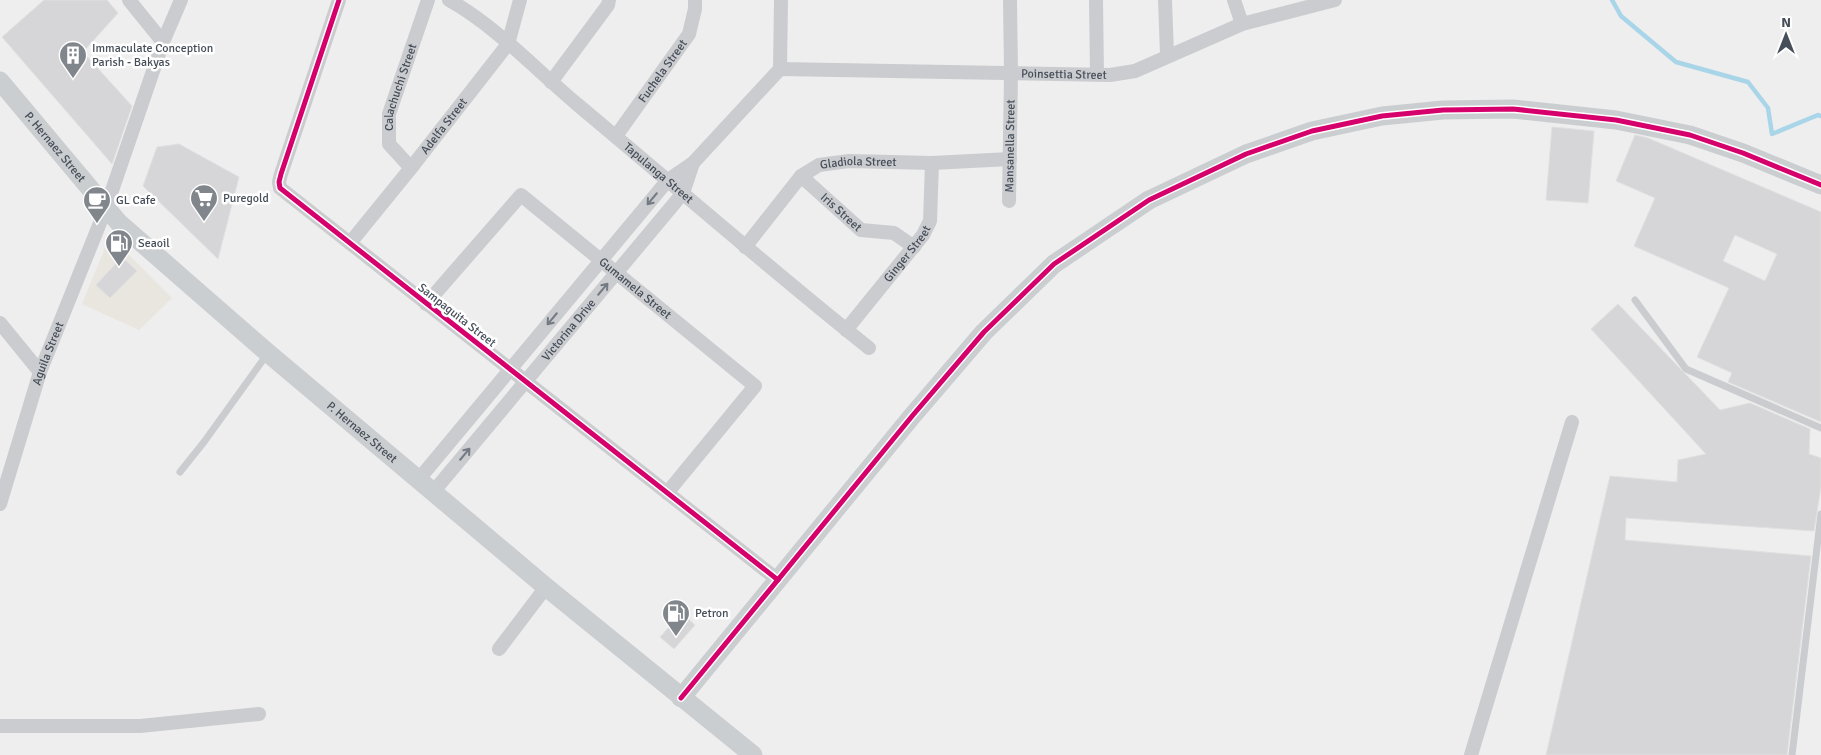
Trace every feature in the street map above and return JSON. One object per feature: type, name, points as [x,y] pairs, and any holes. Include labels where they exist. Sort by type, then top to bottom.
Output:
[{"type":"street","points":[[129,0],[163,42]]},
{"type":"street","name":"Aguila Street","points":[[0,504],[40,372],[106,208],[163,42],[181,0]]},
{"type":"street","name":"Sampaguita Street","points":[[339,0],[279,182],[280,188],[778,580]]},
{"type":"street","name":"Calachuchi Street","points":[[411,168],[389,144],[389,114],[428,0]]},
{"type":"street","name":"Tapulanga Street","points":[[449,0],[463,8],[508,44],[745,247],[869,348]]},
{"type":"street","name":"Adelfa Street","points":[[350,243],[508,44],[520,0]]},
{"type":"street","points":[[551,82],[608,5],[609,0]]},
{"type":"street","name":"Fuchela Street","points":[[616,136],[689,34],[695,9],[695,0]]},
{"type":"street","points":[[780,69],[781,0]]},
{"type":"street","name":"Mansanella Street","points":[[1009,202],[1010,0]]},
{"type":"street","points":[[1096,0],[1097,74]]},
{"type":"street","points":[[1165,0],[1167,56]]},
{"type":"street","points":[[1234,0],[1242,24]]},
{"type":"street","name":"Poinsettia Street","points":[[780,69],[1110,75],[1135,71],[1242,24],[1334,0]]},
{"type":"street","name":"Victorina Drive","points":[[419,479],[668,180],[693,163],[780,69]]},
{"type":"street","name":"P. Hernaez Street","points":[[0,80],[119,223],[268,353],[546,587],[753,755]]},
{"type":"street","points":[[681,698],[912,415],[984,332],[1054,264],[1149,200],[1246,154],[1312,131],[1382,116],[1443,110],[1513,109],[1616,120],[1690,135],[1743,153],[1821,185]]},
{"type":"street","name":"Gladiola Street","points":[[745,247],[801,176],[819,165],[849,161],[932,163],[1010,159]]},
{"type":"street","name":"Victorina Drive","points":[[434,491],[683,193],[693,163]]},
{"type":"street","name":"Ginger Street","points":[[846,330],[923,235],[930,221],[932,163]]},
{"type":"street","name":"Iris Street","points":[[801,176],[860,230],[894,233],[914,247]]},
{"type":"street","name":"Gumamela Street","points":[[426,304],[522,195],[755,386],[667,493]]},
{"type":"street","points":[[0,323],[40,372]]},
{"type":"street","points":[[1471,755],[1572,422]]},
{"type":"street","points":[[499,648],[546,587]]},
{"type":"street","points":[[0,726],[140,726],[259,714]]},
{"type":"lane","points":[[1635,300],[1686,369],[1821,428]]},
{"type":"lane","points":[[180,472],[268,353]]},
{"type":"lane","points":[[1792,755],[1821,514]]},
{"type":"shaded area","name":"Seaoil","points":[[110,236],[172,298],[139,330],[82,304]]},
{"type":"building","name":"Immaculate Conception Parish - Bakyas","points":[[44,0],[107,0],[118,13],[83,52],[132,106],[112,164],[2,37]]},
{"type":"building","points":[[1552,127],[1594,131],[1588,203],[1546,200]]},
{"type":"building","points":[[1635,135],[1648,138],[1821,212],[1821,422],[1728,382],[1732,373],[1697,357],[1729,288],[1634,246],[1655,198],[1616,181]],"holes":[[[1735,235],[1777,254],[1765,281],[1723,261]]]},
{"type":"building","name":"Puregold","points":[[179,144],[239,177],[218,259],[143,186],[157,147]]},
{"type":"building","points":[[122,257],[137,271],[110,298],[96,285]]},
{"type":"building","points":[[1618,304],[1720,410],[1750,403],[1810,429],[1809,454],[1821,458],[1821,487],[1814,531],[1626,518],[1625,540],[1811,556],[1787,755],[1546,755],[1610,476],[1677,482],[1678,460],[1706,454],[1591,329]]},
{"type":"building","points":[[682,613],[695,625],[674,649],[660,637]]},
{"type":"waterway","points":[[1612,0],[1621,16],[1676,62],[1748,82],[1768,108],[1772,134],[1818,115],[1821,116]]},
{"type":"cycle path","points":[[339,0],[281,174],[280,188],[778,580]]},
{"type":"cycle path","points":[[681,698],[913,415],[984,332],[1054,264],[1149,200],[1246,154],[1312,131],[1382,116],[1443,110],[1513,109],[1616,120],[1690,135],[1743,153],[1821,185]]},
{"type":"place","name":"Immaculate Conception Parish - Bakyas","points":[[73,79]]},
{"type":"place","name":"Puregold","points":[[204,222]]},
{"type":"place","name":"GL Cafe","points":[[97,224]]},
{"type":"place","name":"Seaoil","points":[[119,267]]},
{"type":"place","name":"Petron","points":[[676,637]]}]
